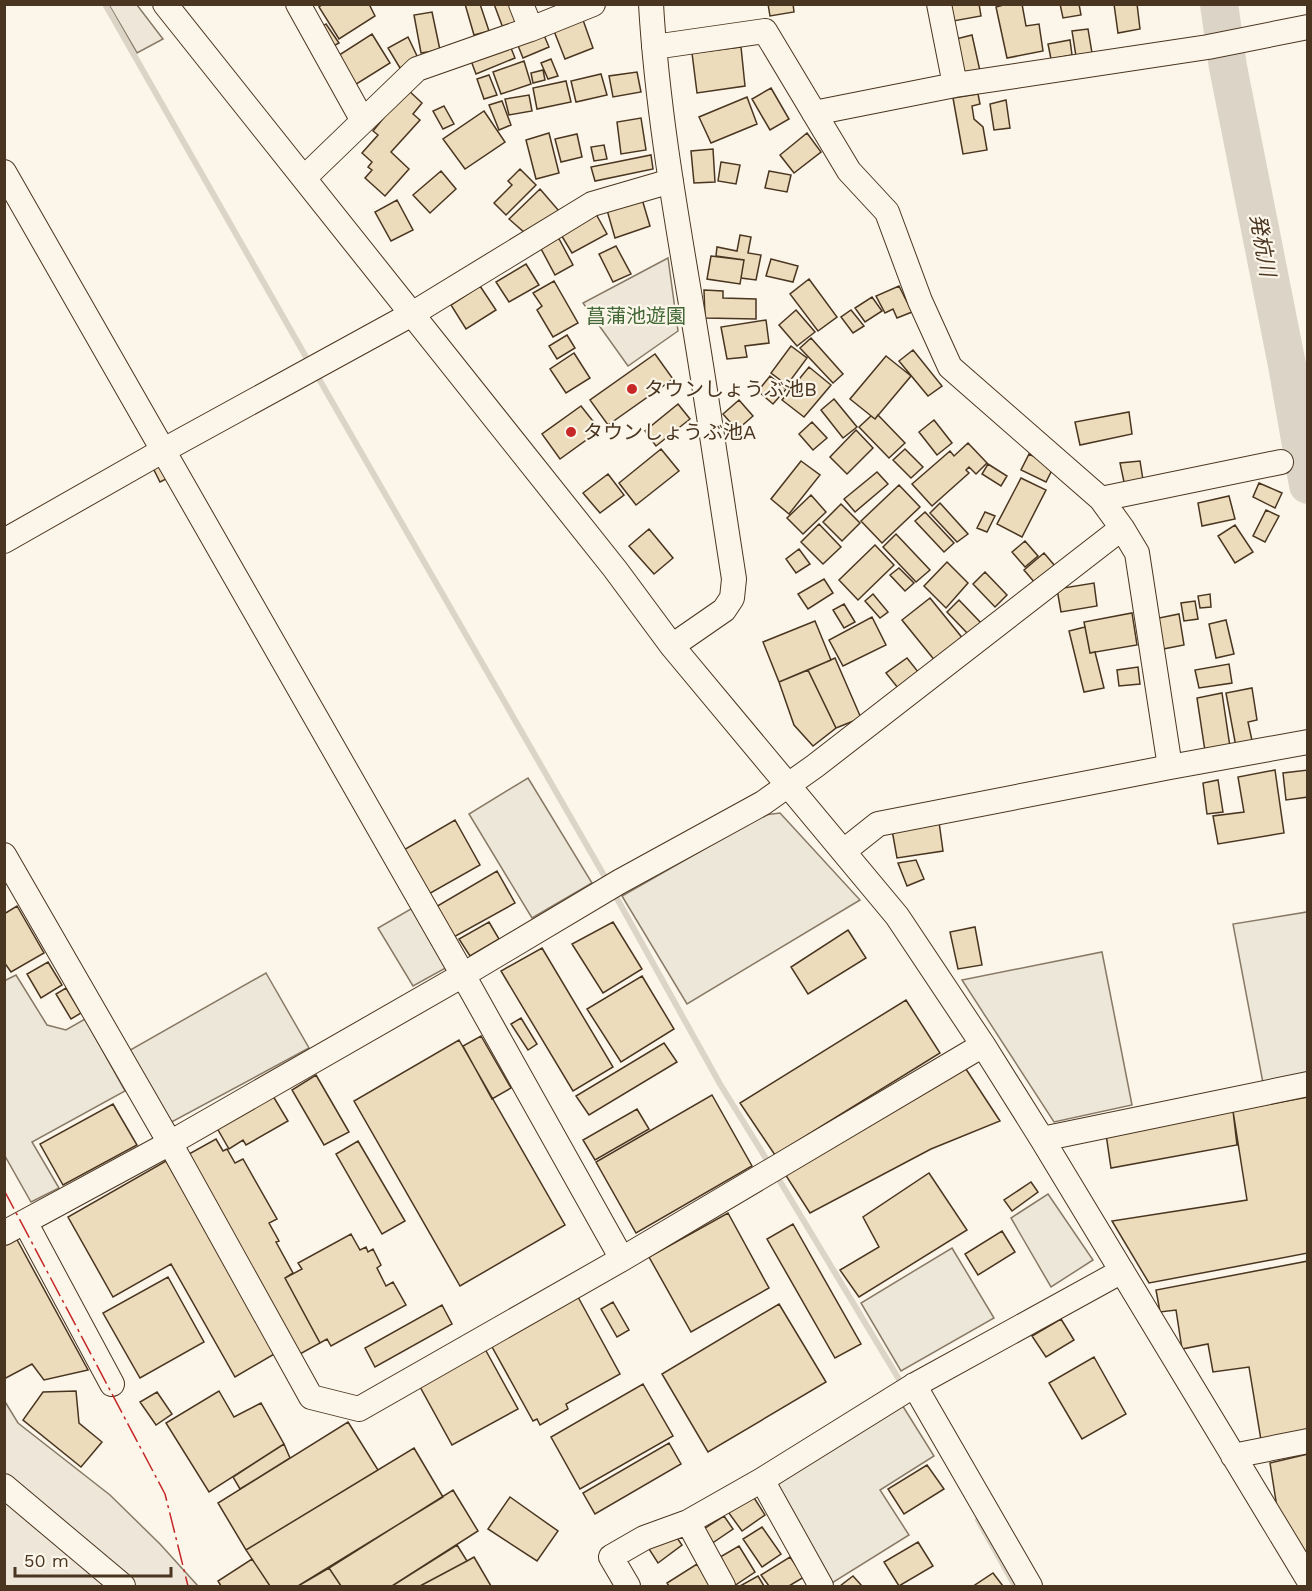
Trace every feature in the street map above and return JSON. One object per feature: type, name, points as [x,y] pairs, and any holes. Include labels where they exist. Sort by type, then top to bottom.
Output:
[{"type":"street","points":[[165,4],[615,569],[672,646],[897,916],[1042,1139],[1308,1579]]},
{"type":"street","points":[[298,4],[363,121]]},
{"type":"street","points":[[521,4],[531,29]]},
{"type":"street","points":[[304,178],[417,69],[531,29],[593,4]]},
{"type":"street","points":[[651,4],[654,47],[671,181],[717,458],[734,579],[732,598],[724,610],[672,646]]},
{"type":"street","points":[[939,4],[955,85]]},
{"type":"street","points":[[814,113],[955,85],[1208,47],[1308,27]]},
{"type":"street","points":[[654,47],[765,31],[849,171],[887,212],[920,301],[950,367],[1101,499],[1122,528],[1137,553],[1170,767]]},
{"type":"street","points":[[4,172],[463,975],[622,1259]]},
{"type":"street","points":[[4,541],[411,314],[592,204],[671,181]]},
{"type":"street","points":[[1101,499],[1281,462]]},
{"type":"street","points":[[112,1384],[15,1228],[170,1143],[610,888],[763,803],[815,766],[1122,528]]},
{"type":"street","points":[[844,851],[878,824],[1308,742]]},
{"type":"street","points":[[4,855],[170,1143],[311,1397],[359,1409],[622,1259],[983,1045]]},
{"type":"street","points":[[1042,1139],[1308,1084]]},
{"type":"street","points":[[628,1587],[611,1557],[644,1538],[688,1522],[762,1480],[908,1389],[1122,1270]]},
{"type":"street","points":[[908,1389],[1030,1587]]},
{"type":"street","points":[[1233,1456],[1308,1441]]},
{"type":"street","points":[[762,1480],[821,1587]]},
{"type":"street","points":[[4,1486],[123,1587]]},
{"type":"street","points":[[688,1522],[723,1587]]},
{"type":"green space","points":[[109,5],[137,5],[163,39],[137,53]]},
{"type":"green space","name":"菖蒲池遊園","points":[[668,258],[678,331],[628,366],[583,303]]},
{"type":"green space","points":[[4,1400],[18,1423],[110,1495],[160,1544],[198,1586],[5,1586]]},
{"type":"shaded area","points":[[528,778],[592,883],[532,918],[469,814]]},
{"type":"shaded area","points":[[780,813],[860,900],[687,1004],[622,896],[764,815]]},
{"type":"shaded area","points":[[416,906],[451,965],[413,986],[378,928]]},
{"type":"shaded area","points":[[1307,912],[1307,1074],[1263,1083],[1233,924]]},
{"type":"shaded area","points":[[1102,952],[1132,1105],[1054,1122],[962,980]]},
{"type":"shaded area","points":[[266,973],[309,1048],[166,1125],[125,1053]]},
{"type":"shaded area","points":[[16,975],[47,1025],[66,1030],[85,1019],[125,1091],[32,1142],[59,1188],[31,1202],[5,1156],[4,981]]},
{"type":"shaded area","points":[[1048,1194],[1093,1260],[1051,1287],[1011,1218]]},
{"type":"shaded area","points":[[952,1248],[994,1318],[901,1371],[861,1303]]},
{"type":"shaded area","points":[[899,1400],[934,1456],[880,1490],[909,1535],[832,1583],[771,1477]]},
{"type":"building","points":[[323,4],[369,4],[375,16],[339,39],[319,7]]},
{"type":"building","points":[[465,4],[480,4],[489,31],[474,35]]},
{"type":"building","points":[[494,4],[515,4],[521,22],[503,28]]},
{"type":"building","points":[[768,4],[793,4],[794,12],[770,16]]},
{"type":"building","points":[[945,4],[979,4],[981,16],[948,22]]},
{"type":"building","points":[[1022,4],[1026,26],[1039,24],[1043,51],[1007,58],[996,7]]},
{"type":"building","points":[[1060,4],[1079,4],[1081,15],[1063,18]]},
{"type":"building","points":[[1114,4],[1137,4],[1140,29],[1118,33]]},
{"type":"building","points":[[432,12],[440,50],[421,53],[414,15]]},
{"type":"building","points":[[583,20],[593,48],[565,59],[554,31]]},
{"type":"building","points":[[326,24],[339,43],[326,50],[314,32]]},
{"type":"building","points":[[541,28],[549,47],[523,58],[515,38]]},
{"type":"building","points":[[1088,29],[1092,53],[1076,56],[1072,31]]},
{"type":"building","points":[[372,34],[390,63],[350,88],[333,59]]},
{"type":"building","points":[[972,35],[980,71],[963,75],[956,39]]},
{"type":"building","points":[[408,37],[418,58],[400,68],[388,48]]},
{"type":"building","points":[[1070,40],[1072,55],[1051,59],[1048,44]]},
{"type":"building","points":[[509,43],[515,58],[476,74],[470,58]]},
{"type":"building","points":[[741,47],[745,86],[697,93],[692,53]]},
{"type":"building","points":[[551,59],[558,76],[548,79],[541,63]]},
{"type":"building","points":[[524,61],[531,84],[501,94],[493,72]]},
{"type":"building","points":[[543,70],[545,80],[533,83],[531,73]]},
{"type":"building","points":[[637,72],[641,92],[613,97],[609,76]]},
{"type":"building","points":[[601,74],[607,95],[576,102],[571,81]]},
{"type":"building","points":[[489,75],[497,95],[484,99],[477,79]]},
{"type":"building","points":[[566,81],[571,102],[537,109],[533,88]]},
{"type":"building","points":[[771,88],[789,119],[770,130],[752,99]]},
{"type":"building","points":[[407,89],[422,103],[413,114],[420,120],[391,152],[409,169],[385,196],[365,178],[372,170],[368,167],[372,162],[362,153],[378,135],[373,131]]},
{"type":"building","points":[[978,94],[980,104],[972,106],[974,119],[983,127],[987,150],[963,154],[953,98]]},
{"type":"building","points":[[529,95],[532,111],[509,115],[505,99]]},
{"type":"building","points":[[747,97],[757,124],[711,143],[699,117]]},
{"type":"building","points":[[1006,100],[1010,128],[994,130],[990,104]]},
{"type":"building","points":[[502,101],[511,125],[499,130],[489,105]]},
{"type":"building","points":[[444,106],[454,124],[443,129],[433,111]]},
{"type":"building","points":[[484,111],[505,142],[465,169],[443,139]]},
{"type":"building","points":[[641,118],[646,150],[621,154],[617,122]]},
{"type":"building","points":[[549,133],[559,173],[536,179],[526,140]]},
{"type":"building","points":[[807,133],[821,152],[794,173],[780,155]]},
{"type":"building","points":[[577,134],[582,157],[561,162],[555,139]]},
{"type":"building","points":[[604,145],[607,159],[594,161],[591,147]]},
{"type":"building","points":[[713,149],[715,182],[694,183],[691,151]]},
{"type":"building","points":[[651,155],[653,169],[595,181],[591,167]]},
{"type":"building","points":[[721,162],[740,165],[736,184],[718,181]]},
{"type":"building","points":[[520,169],[536,185],[506,215],[494,203],[512,185],[508,181]]},
{"type":"building","points":[[441,171],[456,189],[430,213],[413,195]]},
{"type":"building","points":[[769,171],[791,175],[787,192],[765,188]]},
{"type":"building","points":[[540,189],[559,211],[525,233],[509,219]]},
{"type":"building","points":[[642,199],[650,226],[615,238],[607,210]]},
{"type":"building","points":[[397,200],[413,230],[391,241],[375,212]]},
{"type":"building","points":[[596,214],[607,234],[572,253],[560,233]]},
{"type":"building","points":[[557,235],[573,265],[555,275],[539,245]]},
{"type":"building","points":[[740,235],[751,237],[748,253],[761,255],[756,280],[741,278],[744,260],[716,256],[717,247],[737,251]]},
{"type":"building","points":[[616,246],[631,274],[613,282],[599,254]]},
{"type":"building","points":[[711,256],[744,260],[740,284],[707,279]]},
{"type":"building","points":[[771,259],[798,266],[793,282],[766,276]]},
{"type":"building","points":[[526,264],[539,285],[509,302],[496,282]]},
{"type":"building","points":[[809,279],[837,317],[818,331],[790,294]]},
{"type":"building","points":[[554,281],[578,323],[553,337],[537,310],[542,306],[533,293]]},
{"type":"building","points":[[480,286],[496,310],[466,329],[451,305]]},
{"type":"building","points":[[899,286],[912,312],[897,318],[893,309],[885,313],[876,296]]},
{"type":"building","points":[[704,290],[723,291],[723,298],[756,299],[756,319],[705,318]]},
{"type":"building","points":[[872,297],[882,311],[865,322],[855,308]]},
{"type":"building","points":[[796,310],[815,332],[797,346],[779,325]]},
{"type":"building","points":[[851,310],[864,326],[853,333],[841,317]]},
{"type":"building","points":[[766,320],[769,343],[745,346],[747,357],[727,359],[721,327]]},
{"type":"building","points":[[567,335],[575,348],[557,359],[549,346]]},
{"type":"building","points":[[811,338],[843,374],[833,383],[800,348]]},
{"type":"building","points":[[791,346],[807,358],[787,385],[771,373]]},
{"type":"building","points":[[913,350],[942,386],[928,396],[899,361]]},
{"type":"building","points":[[574,353],[590,378],[566,393],[550,369]]},
{"type":"building","name":"タウンしょうぶ池B","points":[[655,354],[673,379],[608,425],[590,400]]},
{"type":"building","points":[[886,356],[911,376],[875,419],[850,399]]},
{"type":"building","points":[[809,367],[831,385],[804,417],[782,400]]},
{"type":"building","points":[[770,376],[786,389],[773,404],[758,391]]},
{"type":"building","points":[[834,399],[857,427],[843,438],[821,410]]},
{"type":"building","points":[[739,400],[753,416],[737,430],[723,414]]},
{"type":"building","points":[[678,404],[690,419],[656,446],[645,431]]},
{"type":"building","name":"タウンしょうぶ池A","points":[[581,406],[600,430],[560,459],[542,434]]},
{"type":"building","points":[[1129,412],[1132,434],[1080,445],[1075,422]]},
{"type":"building","points":[[878,415],[905,443],[889,458],[859,427],[871,416],[875,419]]},
{"type":"building","points":[[934,420],[952,443],[937,455],[919,432]]},
{"type":"building","points":[[812,422],[827,438],[813,450],[799,434]]},
{"type":"building","points":[[856,430],[873,448],[847,474],[830,457]]},
{"type":"building","points":[[968,443],[987,463],[976,474],[969,467],[966,470],[969,473],[932,506],[912,484],[950,451],[954,456]]},
{"type":"building","points":[[661,449],[679,471],[636,505],[619,483]]},
{"type":"building","points":[[905,449],[923,467],[911,478],[893,460]]},
{"type":"building","points":[[1029,454],[1054,466],[1046,482],[1021,470]]},
{"type":"building","points":[[801,461],[820,475],[789,514],[771,499]]},
{"type":"building","points":[[1140,461],[1143,480],[1124,482],[1120,463]]},
{"type":"building","points":[[163,463],[170,477],[160,482],[153,468]]},
{"type":"building","points":[[988,464],[1007,476],[1001,486],[982,474]]},
{"type":"building","points":[[877,472],[888,484],[855,512],[844,499]]},
{"type":"building","points":[[608,474],[624,495],[600,513],[583,493]]},
{"type":"building","points":[[1021,478],[1046,490],[1022,537],[997,524]]},
{"type":"building","points":[[1259,483],[1282,493],[1275,508],[1253,497]]},
{"type":"building","points":[[899,485],[920,507],[882,543],[861,521]]},
{"type":"building","points":[[811,495],[826,512],[803,534],[787,518]]},
{"type":"building","points":[[1229,496],[1235,519],[1202,526],[1198,503]]},
{"type":"building","points":[[940,503],[968,534],[957,542],[930,513]]},
{"type":"building","points":[[841,504],[860,523],[842,541],[823,522]]},
{"type":"building","points":[[1266,510],[1279,516],[1265,542],[1253,536]]},
{"type":"building","points":[[925,512],[954,543],[944,552],[915,521]]},
{"type":"building","points":[[985,512],[995,516],[987,532],[977,528]]},
{"type":"building","points":[[819,524],[841,547],[823,564],[801,542]]},
{"type":"building","points":[[1235,525],[1253,552],[1235,563],[1218,536]]},
{"type":"building","points":[[649,529],[673,558],[654,574],[629,546]]},
{"type":"building","points":[[896,534],[930,570],[916,582],[883,547]]},
{"type":"building","points":[[1025,541],[1038,556],[1025,567],[1012,552]]},
{"type":"building","points":[[875,545],[894,565],[858,600],[839,580]]},
{"type":"building","points":[[799,549],[810,564],[796,573],[786,559]]},
{"type":"building","points":[[1044,553],[1055,566],[1035,583],[1024,570]]},
{"type":"building","points":[[947,562],[968,583],[946,608],[924,586]]},
{"type":"building","points":[[899,568],[914,583],[905,591],[890,575]]},
{"type":"building","points":[[985,572],[1007,595],[995,607],[973,584]]},
{"type":"building","points":[[824,579],[833,593],[808,609],[798,594]]},
{"type":"building","points":[[1094,583],[1097,606],[1061,612],[1057,589]]},
{"type":"building","points":[[873,594],[888,612],[880,618],[865,601]]},
{"type":"building","points":[[1210,594],[1211,607],[1200,608],[1198,596]]},
{"type":"building","points":[[930,598],[964,640],[936,662],[902,620]]},
{"type":"building","points":[[959,600],[982,624],[969,635],[947,612]]},
{"type":"building","points":[[1195,601],[1198,619],[1184,621],[1181,603]]},
{"type":"building","points":[[844,604],[855,622],[844,628],[833,610]]},
{"type":"building","points":[[1132,613],[1137,645],[1090,653],[1084,622]]},
{"type":"building","points":[[1179,614],[1184,645],[1158,650],[1154,619]]},
{"type":"building","points":[[872,617],[886,645],[843,666],[829,640]]},
{"type":"building","points":[[1226,620],[1234,654],[1216,658],[1209,624]]},
{"type":"building","points":[[815,621],[831,660],[779,682],[763,642]]},
{"type":"building","points":[[1085,627],[1090,653],[1095,652],[1104,688],[1084,692],[1069,631]]},
{"type":"building","points":[[835,658],[861,718],[836,728],[808,670]]},
{"type":"building","points":[[907,658],[919,673],[898,688],[886,673]]},
{"type":"building","points":[[1229,664],[1232,683],[1199,688],[1195,670]]},
{"type":"building","points":[[1138,667],[1140,684],[1119,686],[1117,670]]},
{"type":"building","points":[[808,670],[836,728],[813,746],[794,725],[779,682]]},
{"type":"building","points":[[1252,688],[1257,720],[1248,722],[1253,745],[1236,747],[1226,693]]},
{"type":"building","points":[[1222,693],[1230,747],[1205,751],[1197,698]]},
{"type":"building","points":[[1275,770],[1284,833],[1218,844],[1213,816],[1244,812],[1238,777]]},
{"type":"building","points":[[1308,770],[1308,797],[1286,800],[1283,773]]},
{"type":"building","points":[[1218,780],[1223,812],[1207,814],[1203,783]]},
{"type":"building","points":[[455,820],[480,865],[427,895],[402,851]]},
{"type":"building","points":[[939,822],[943,851],[897,858],[892,830]]},
{"type":"building","points":[[916,860],[924,879],[907,886],[898,863]]},
{"type":"building","points":[[497,871],[515,903],[452,938],[434,908]]},
{"type":"building","points":[[17,906],[44,953],[11,972],[4,962],[4,914]]},
{"type":"building","points":[[489,922],[499,939],[470,956],[459,939]]},
{"type":"building","points":[[613,922],[642,969],[603,993],[572,944]]},
{"type":"building","points":[[975,927],[982,965],[958,969],[950,932]]},
{"type":"building","points":[[848,930],[866,958],[808,994],[791,967]]},
{"type":"building","points":[[542,948],[613,1067],[573,1091],[501,971]]},
{"type":"building","points":[[48,962],[62,985],[41,998],[27,974]]},
{"type":"building","points":[[642,976],[674,1029],[621,1062],[587,1009]]},
{"type":"building","points":[[66,988],[81,1013],[71,1019],[56,994]]},
{"type":"building","points":[[906,1000],[940,1053],[775,1155],[740,1103]]},
{"type":"building","points":[[521,1018],[537,1044],[528,1050],[511,1024]]},
{"type":"building","points":[[481,1036],[511,1088],[492,1099],[463,1046]]},
{"type":"building","points":[[459,1040],[565,1225],[460,1286],[354,1101]]},
{"type":"building","points":[[664,1043],[677,1062],[589,1115],[576,1096]]},
{"type":"building","points":[[964,1066],[1000,1121],[931,1149],[810,1213],[785,1174]]},
{"type":"building","points":[[316,1075],[349,1132],[324,1145],[292,1090]]},
{"type":"building","points":[[712,1095],[752,1166],[636,1233],[596,1162]]},
{"type":"building","points":[[273,1096],[288,1121],[246,1145],[243,1140],[229,1149],[217,1128]]},
{"type":"building","points":[[1308,1097],[1308,1253],[1149,1283],[1112,1221],[1247,1200],[1233,1111]]},
{"type":"building","points":[[113,1104],[137,1145],[63,1185],[40,1144]]},
{"type":"building","points":[[637,1109],[649,1129],[595,1160],[583,1140]]},
{"type":"building","points":[[1233,1111],[1237,1145],[1111,1168],[1106,1134]]},
{"type":"building","points":[[216,1139],[223,1151],[227,1149],[235,1163],[243,1159],[277,1219],[269,1223],[279,1241],[276,1242],[293,1273],[285,1278],[320,1343],[300,1354],[189,1154]]},
{"type":"building","points":[[358,1141],[405,1221],[382,1234],[336,1154]]},
{"type":"building","points":[[166,1161],[276,1353],[235,1377],[171,1264],[113,1297],[68,1217]]},
{"type":"building","points":[[929,1173],[967,1230],[859,1297],[840,1270],[879,1247],[863,1217]]},
{"type":"building","points":[[1031,1182],[1038,1192],[1012,1211],[1004,1200]]},
{"type":"building","points":[[728,1213],[769,1288],[691,1332],[649,1257]]},
{"type":"building","points":[[793,1224],[861,1344],[835,1358],[767,1239]]},
{"type":"building","points":[[1002,1231],[1015,1252],[978,1275],[965,1254]]},
{"type":"building","points":[[351,1234],[360,1250],[366,1247],[368,1252],[373,1249],[381,1265],[377,1268],[386,1286],[393,1282],[406,1305],[331,1346],[327,1339],[320,1343],[285,1278],[302,1269],[298,1263]]},
{"type":"building","points":[[15,1236],[88,1370],[44,1380],[32,1364],[4,1379],[4,1242]]},
{"type":"building","points":[[1308,1261],[1308,1431],[1261,1440],[1249,1367],[1213,1372],[1208,1344],[1182,1349],[1176,1310],[1160,1312],[1156,1290]]},
{"type":"building","points":[[168,1277],[204,1342],[140,1378],[103,1313]]},
{"type":"building","points":[[578,1297],[620,1374],[566,1404],[568,1409],[540,1425],[537,1419],[533,1421],[491,1345]]},
{"type":"building","points":[[613,1302],[629,1330],[617,1337],[601,1309]]},
{"type":"building","points":[[779,1304],[826,1382],[708,1452],[662,1374]]},
{"type":"building","points":[[442,1305],[452,1324],[375,1367],[365,1348]]},
{"type":"building","points":[[1061,1319],[1074,1340],[1046,1357],[1032,1336]]},
{"type":"building","points":[[485,1349],[518,1409],[452,1445],[419,1385]]},
{"type":"building","points":[[1094,1357],[1126,1414],[1082,1439],[1049,1383]]},
{"type":"building","points":[[643,1384],[673,1436],[580,1489],[551,1437]]},
{"type":"building","points":[[76,1391],[79,1423],[102,1442],[81,1467],[23,1420],[43,1392]]},
{"type":"building","points":[[219,1391],[234,1417],[261,1403],[284,1444],[209,1492],[166,1423]]},
{"type":"building","points":[[157,1392],[172,1414],[156,1425],[140,1402]]},
{"type":"building","points":[[348,1422],[378,1470],[246,1550],[218,1503]]},
{"type":"building","points":[[669,1443],[681,1464],[595,1514],[583,1493]]},
{"type":"building","points":[[284,1444],[290,1458],[240,1489],[233,1477]]},
{"type":"building","points":[[414,1448],[443,1497],[298,1586],[270,1586],[246,1550]]},
{"type":"building","points":[[1308,1454],[1308,1558],[1278,1514],[1270,1463]]},
{"type":"building","points":[[927,1465],[944,1489],[904,1514],[888,1489]]},
{"type":"building","points":[[453,1490],[478,1531],[392,1586],[341,1586],[329,1568]]},
{"type":"building","points":[[751,1493],[765,1515],[742,1531],[726,1509]]},
{"type":"building","points":[[510,1497],[558,1531],[537,1561],[488,1529]]},
{"type":"building","points":[[724,1516],[733,1529],[711,1544],[702,1530]]},
{"type":"building","points":[[762,1527],[781,1554],[762,1567],[743,1539]]},
{"type":"building","points":[[673,1532],[682,1545],[658,1563],[649,1549]]},
{"type":"building","points":[[918,1542],[933,1566],[899,1586],[884,1562]]},
{"type":"building","points":[[457,1545],[467,1561],[420,1586],[392,1586]]},
{"type":"building","points":[[739,1546],[755,1572],[734,1586],[715,1560]]},
{"type":"building","points":[[474,1557],[491,1586],[420,1586],[467,1561]]},
{"type":"building","points":[[790,1557],[804,1577],[789,1586],[769,1586],[761,1575]]},
{"type":"building","points":[[252,1559],[270,1586],[221,1586],[218,1581]]},
{"type":"building","points":[[697,1564],[712,1586],[669,1586],[667,1583]]},
{"type":"building","points":[[329,1568],[341,1586],[298,1586]]},
{"type":"building","points":[[993,1573],[1003,1586],[975,1585]]},
{"type":"building","points":[[758,1576],[764,1586],[740,1586]]},
{"type":"building","points":[[853,1576],[862,1586],[840,1586]]},
{"type":"waterway","points":[[105,4],[310,364]]},
{"type":"waterway","name":"発杭川","points":[[1219,4],[1228,67],[1287,365],[1308,485]]},
{"type":"waterway","points":[[315,372],[609,884]]},
{"type":"waterway","points":[[614,893],[720,1084],[770,1165]]},
{"type":"waterway","points":[[775,1173],[903,1386]]},
{"type":"waterway","points":[[978,1520],[1015,1586]]},
{"type":"power","points":[[4,1190],[165,1494],[188,1586]]},
{"type":"place","name":"タウンしょうぶ池B","points":[[632,389]]},
{"type":"place","name":"タウンしょうぶ池A","points":[[571,432]]}]
